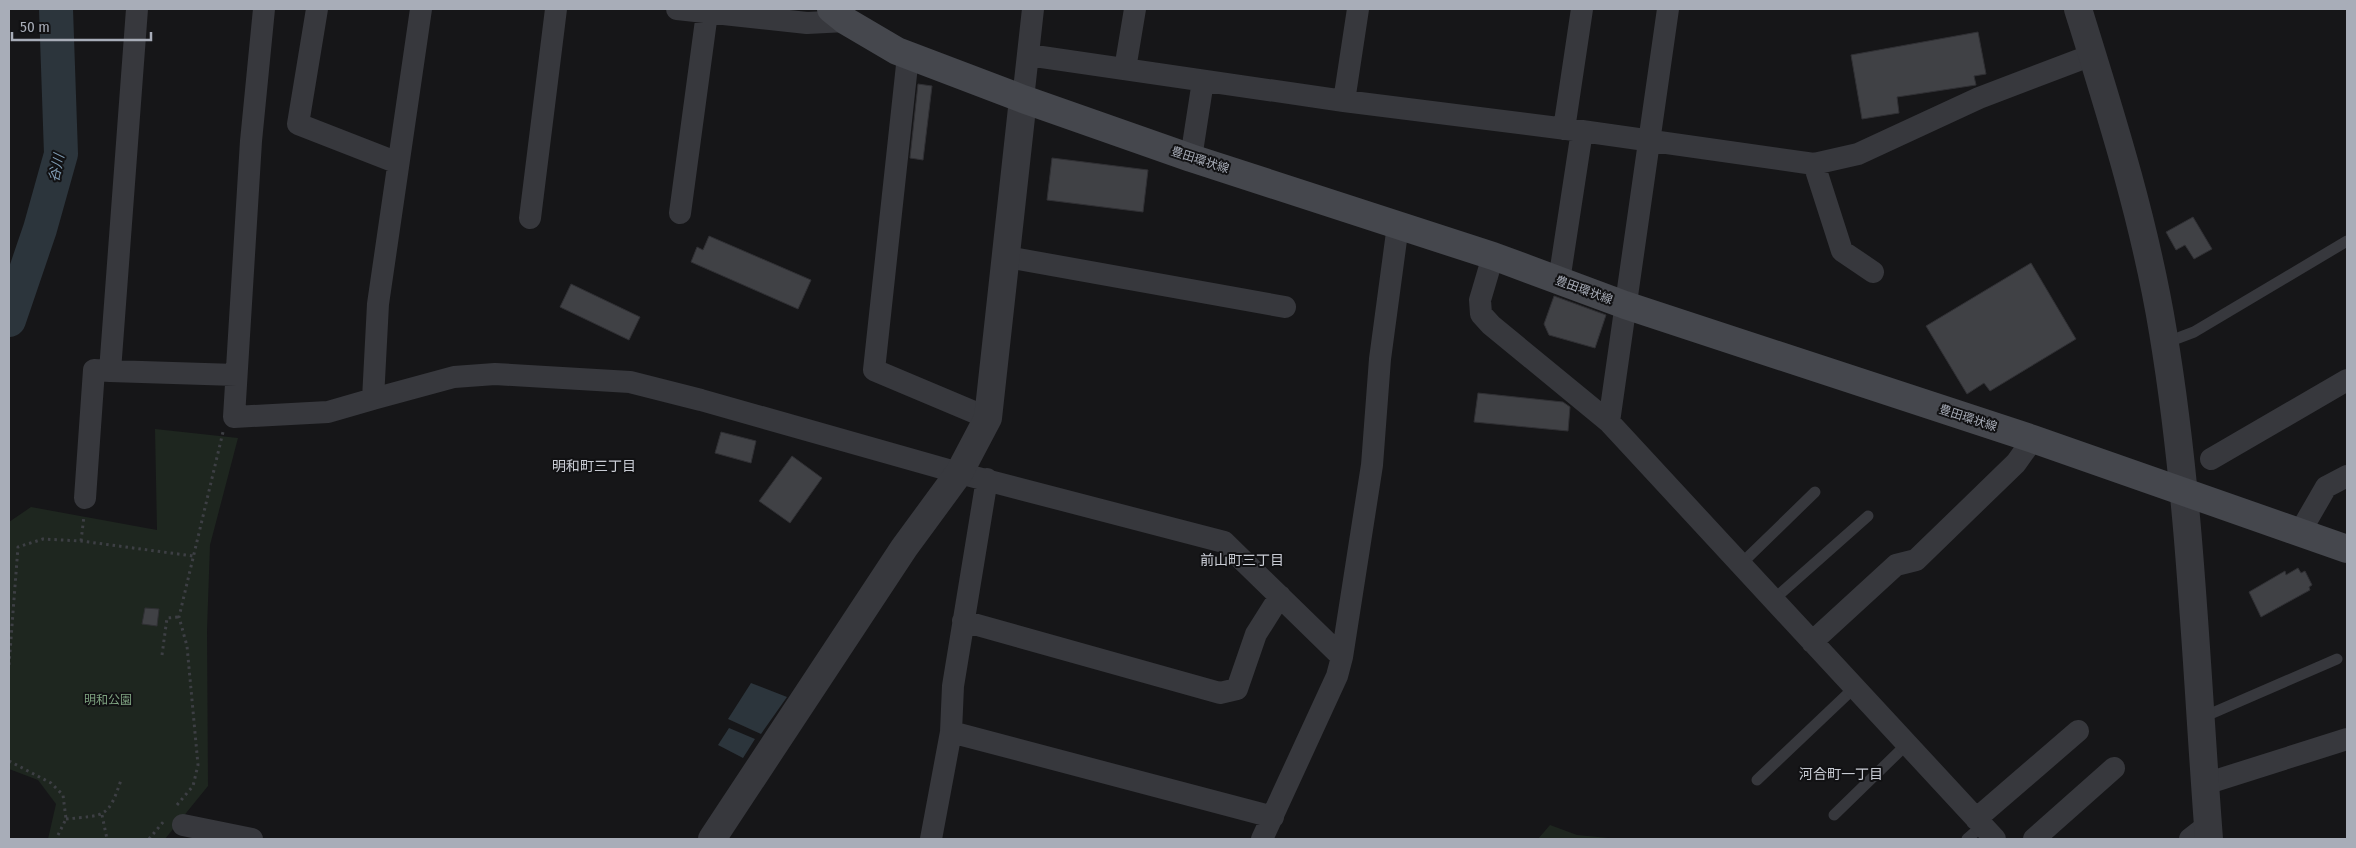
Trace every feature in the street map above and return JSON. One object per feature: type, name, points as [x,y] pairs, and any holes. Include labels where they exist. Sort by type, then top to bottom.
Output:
[{"type":"main road","name":"豊田環状線","points":[[838,15],[897,52],[1023,99],[1191,158],[1493,256],[1625,305],[2033,440],[2347,549]]},
{"type":"street","points":[[110,371],[137,9]]},
{"type":"street","points":[[264,9],[251,141],[234,417],[328,412],[454,377],[495,374],[630,382],[701,400],[960,473],[1224,542],[1342,657]]},
{"type":"street","points":[[317,9],[298,124],[398,162]]},
{"type":"street","points":[[373,399],[378,304],[421,9]]},
{"type":"street","points":[[530,218],[556,9]]},
{"type":"street","points":[[677,9],[807,23],[838,15]]},
{"type":"street","points":[[712,839],[904,548],[960,473],[988,418],[1033,9]]},
{"type":"street","points":[[1126,69],[1135,9]]},
{"type":"street","points":[[1344,101],[1358,9]]},
{"type":"street","points":[[1559,281],[1582,9]]},
{"type":"street","points":[[1609,422],[1668,9]]},
{"type":"street","points":[[2078,9],[2136,208],[2150,262],[2165,343],[2185,493],[2205,784],[2202,834]]},
{"type":"street","points":[[680,213],[708,13]]},
{"type":"street","points":[[1028,56],[1344,101],[1649,140],[1814,164],[1858,154],[1962,106],[2092,55]]},
{"type":"street","points":[[908,56],[874,370],[988,418]]},
{"type":"street","points":[[1191,158],[1203,81]]},
{"type":"street","points":[[1814,164],[1842,251],[1874,272]]},
{"type":"street","points":[[1262,839],[1337,676],[1342,657],[1372,465],[1380,358],[1398,225]]},
{"type":"street","points":[[1493,256],[1480,300],[1481,314],[1491,325],[1609,422],[1907,744],[1980,831],[2078,731]]},
{"type":"street","points":[[1007,257],[1285,308]]},
{"type":"street","points":[[85,498],[94,370],[236,375]]},
{"type":"street","points":[[2211,459],[2347,380]]},
{"type":"street","points":[[1812,642],[1896,565],[1916,560],[2016,463],[2033,440]]},
{"type":"street","points":[[2300,532],[2326,487],[2347,476]]},
{"type":"street","points":[[930,839],[951,732],[953,686],[987,479]]},
{"type":"street","points":[[963,621],[1220,693],[1237,689],[1256,634],[1280,596]]},
{"type":"street","points":[[951,732],[1273,817]]},
{"type":"street","points":[[2205,784],[2347,739]]},
{"type":"street","points":[[2034,839],[2114,768]]},
{"type":"street","points":[[176,815],[252,839]]},
{"type":"lane","points":[[2165,343],[2194,332],[2347,241]]},
{"type":"lane","points":[[1741,564],[1815,492]]},
{"type":"lane","points":[[1773,600],[1868,516]]},
{"type":"lane","points":[[2200,719],[2337,659]]},
{"type":"lane","points":[[1757,780],[1854,688]]},
{"type":"lane","points":[[1834,815],[1907,744]]},
{"type":"path","points":[[149,839],[176,815],[193,786],[198,765],[187,646],[179,616],[222,432],[234,417]]},
{"type":"path","points":[[9,665],[18,547],[42,539],[52,539],[194,556]]},
{"type":"path","points":[[162,655],[167,618],[179,616]]},
{"type":"path","points":[[9,761],[52,783],[63,795],[66,819],[56,839]]},
{"type":"path","points":[[66,819],[102,815],[112,806],[121,780]]},
{"type":"path","points":[[102,815],[107,839]]},
{"type":"green space","name":"明和公園","points":[[155,429],[238,438],[210,545],[207,630],[208,786],[165,839],[48,839],[56,804],[38,780],[9,769],[9,522],[31,507],[157,530]]},
{"type":"green space","points":[[1550,825],[1577,835],[1619,839],[1538,839]]},
{"type":"shaded area","points":[[751,683],[787,697],[761,734],[728,719]]},
{"type":"shaded area","points":[[729,728],[755,739],[743,758],[718,745]]},
{"type":"building","points":[[1978,32],[1986,74],[1974,76],[1976,85],[1897,97],[1899,113],[1862,119],[1851,55]]},
{"type":"building","points":[[918,84],[932,86],[923,160],[910,158]]},
{"type":"building","points":[[1052,158],[1148,170],[1143,212],[1047,200]]},
{"type":"building","points":[[2193,217],[2212,249],[2194,259],[2185,245],[2176,250],[2166,232]]},
{"type":"building","points":[[709,236],[811,280],[798,309],[691,262],[697,247],[703,250]]},
{"type":"building","points":[[2031,263],[2076,339],[1990,391],[1984,383],[1967,394],[1926,326]]},
{"type":"building","points":[[571,284],[640,317],[629,340],[560,307]]},
{"type":"building","points":[[1554,296],[1606,315],[1595,348],[1549,335],[1544,324]]},
{"type":"building","points":[[1478,393],[1563,402],[1570,407],[1568,431],[1474,422]]},
{"type":"building","points":[[721,432],[756,441],[751,463],[715,453]]},
{"type":"building","points":[[792,456],[822,478],[790,523],[759,501]]},
{"type":"building","points":[[2298,568],[2301,573],[2305,571],[2312,585],[2309,587],[2310,590],[2261,617],[2249,592],[2285,571],[2286,575]]},
{"type":"building","points":[[145,608],[159,609],[157,626],[142,624]]},
{"type":"waterway","name":"谷川","points":[[9,320],[40,229],[61,154],[56,9]]},
{"type":"district","name":"明和町三丁目","points":[[594,466]]},
{"type":"district","name":"前山町三丁目","points":[[1242,560]]},
{"type":"district","name":"河合町一丁目","points":[[1841,774]]}]
